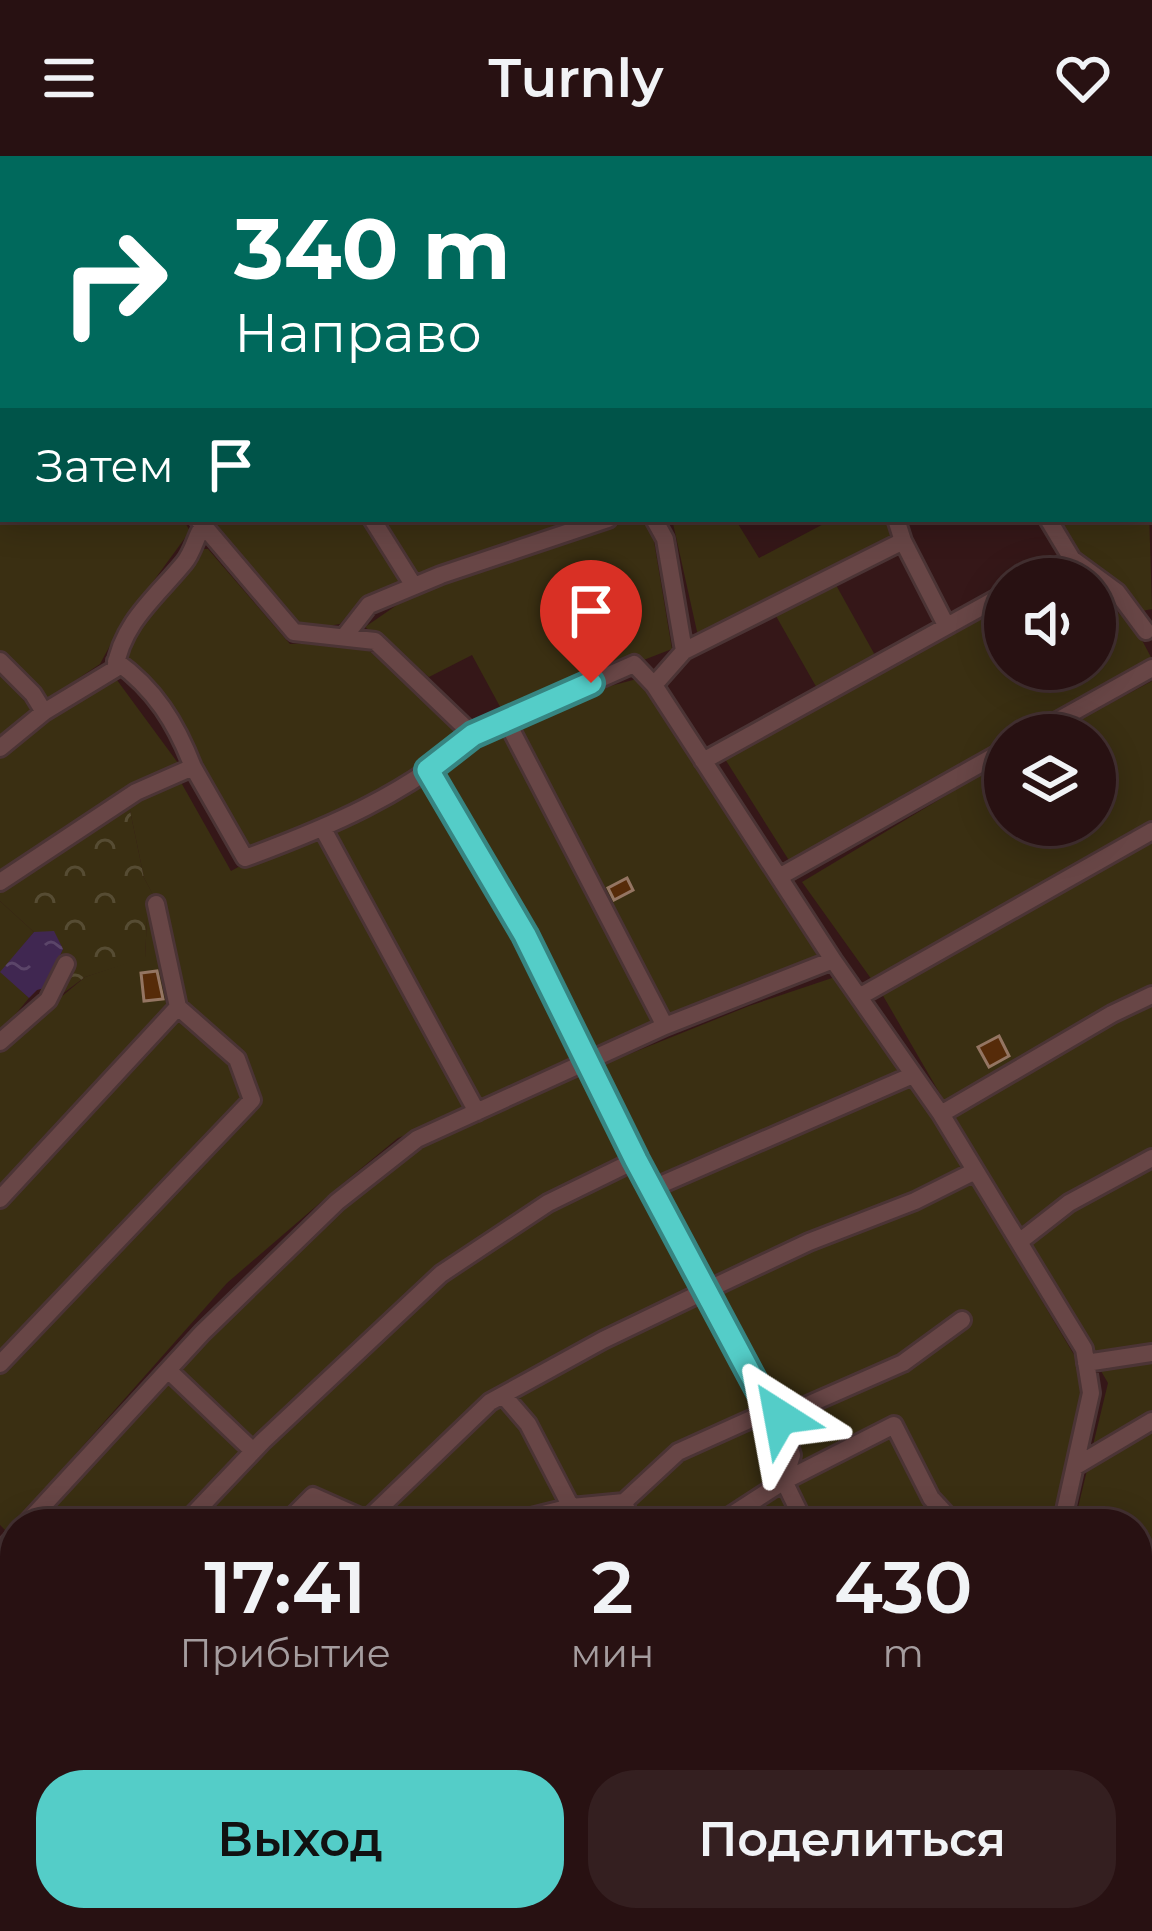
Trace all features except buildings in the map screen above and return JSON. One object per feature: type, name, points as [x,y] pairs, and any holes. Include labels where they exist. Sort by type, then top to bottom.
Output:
[{"type":"lane","points":[[0,748],[44,712],[115,669],[119,643],[156,591],[188,559],[202,522]]},
{"type":"lane","points":[[203,522],[294,632],[375,640],[473,735]]},
{"type":"lane","points":[[374,522],[414,586]]},
{"type":"lane","points":[[344,637],[369,605],[599,522]]},
{"type":"lane","points":[[655,522],[664,538],[684,652]]},
{"type":"lane","points":[[897,522],[946,625]]},
{"type":"lane","points":[[1050,522],[1071,558]]},
{"type":"lane","points":[[654,685],[684,652],[903,541]]},
{"type":"lane","points":[[1116,591],[1150,633]]},
{"type":"lane","points":[[704,761],[984,605]]},
{"type":"lane","points":[[0,661],[44,712]]},
{"type":"lane","points":[[116,661],[145,682],[177,728],[193,767],[245,858],[323,829],[428,770],[473,735],[634,664],[654,685],[833,960],[940,1114],[1084,1349],[1091,1393],[1066,1509]]},
{"type":"lane","points":[[1069,714],[1152,668]]},
{"type":"lane","points":[[506,721],[664,1026]]},
{"type":"lane","points":[[779,877],[984,762]]},
{"type":"lane","points":[[0,882],[136,792],[193,767]]},
{"type":"lane","points":[[428,770],[525,935],[651,1189],[775,1414],[792,1455],[784,1481],[798,1509]]},
{"type":"lane","points":[[323,829],[477,1112]]},
{"type":"lane","points":[[859,997],[1152,831]]},
{"type":"lane","points":[[0,1364],[252,1100],[236,1059],[178,1006],[156,904]]},
{"type":"lane","points":[[40,1509],[168,1370],[337,1202],[418,1139],[664,1026],[833,960]]},
{"type":"lane","points":[[0,1042],[48,1000],[66,964]]},
{"type":"lane","points":[[940,1114],[1152,995]]},
{"type":"lane","points":[[0,1198],[178,1006]]},
{"type":"lane","points":[[651,1189],[914,1075]]},
{"type":"lane","points":[[1019,1242],[1069,1203],[1152,1157]]},
{"type":"lane","points":[[198,1509],[441,1274],[548,1203],[636,1160]]},
{"type":"lane","points":[[378,1509],[490,1402],[705,1291],[975,1171]]},
{"type":"lane","points":[[567,1509],[624,1502],[678,1452],[903,1363],[962,1320]]},
{"type":"lane","points":[[1086,1363],[1152,1353]]},
{"type":"lane","points":[[168,1370],[253,1451]]},
{"type":"lane","points":[[503,1395],[528,1424],[571,1508]]},
{"type":"lane","points":[[1076,1466],[1152,1420]]},
{"type":"lane","points":[[740,1509],[784,1481],[895,1426],[941,1509]]},
{"type":"lane","points":[[301,1509],[314,1496],[343,1509]]},
{"type":"lane","points":[[624,1502],[627,1509]]},
{"type":"green space","points":[[0,522],[185,522],[190,531],[120,627],[100,664],[43,702],[0,651]]},
{"type":"green space","points":[[208,522],[365,522],[402,583],[354,608],[340,624],[322,627],[293,622]]},
{"type":"green space","points":[[381,522],[569,522],[416,575]]},
{"type":"green space","points":[[673,522],[737,522],[759,558],[827,522],[892,522],[898,538],[698,636]]},
{"type":"green space","points":[[1058,522],[1149,522],[1152,609],[1137,612],[1116,583],[1116,558],[1070,556]]},
{"type":"green space","points":[[651,523],[672,649],[504,714],[472,655],[429,677],[365,627],[410,596],[490,566],[617,524]]},
{"type":"green space","points":[[194,549],[208,549],[290,644],[358,640],[463,738],[387,794],[240,850],[187,753],[119,652]]},
{"type":"green space","points":[[836,585],[876,657],[818,690],[776,616]]},
{"type":"green space","points":[[1116,611],[1136,629],[1152,659],[1116,680]]},
{"type":"green space","points":[[984,617],[984,690],[1099,690],[1057,714],[984,714],[984,756],[790,862],[725,759]]},
{"type":"green space","points":[[0,672],[32,710],[0,735]]},
{"type":"green space","points":[[111,672],[178,763],[65,826],[0,876],[0,751]]},
{"type":"green space","points":[[648,676],[832,960],[594,1057],[436,772],[503,728],[603,688]]},
{"type":"green space","points":[[1152,681],[1152,1509],[1078,1509],[1108,1383],[882,994],[802,882],[984,773],[984,846],[1116,846],[1116,714],[1090,714]]},
{"type":"green space","points":[[178,777],[231,871],[281,844],[335,830],[427,784],[443,799],[493,885],[581,1058],[398,1138],[227,1283],[27,1509],[0,1509],[0,1048],[85,977],[145,957],[147,917],[162,912],[144,878],[128,801]]},
{"type":"green space","points":[[128,801],[144,878],[163,913],[147,918],[145,958],[85,977],[62,994],[55,972],[63,949],[54,932],[34,932],[0,901],[0,892],[69,837]]},
{"type":"green space","points":[[0,901],[34,932],[1,972],[29,998],[0,1033]]},
{"type":"green space","points":[[841,975],[918,1083],[1089,1380],[1060,1509],[45,1509],[107,1436],[408,1143],[749,1006]]},
{"type":"water","points":[[54,931],[63,949],[55,966],[55,985],[29,998],[0,972],[34,932]]},
{"type":"route","points":[[591,683],[473,735],[428,770],[525,935],[636,1160],[770,1411],[780,1417]]}]
